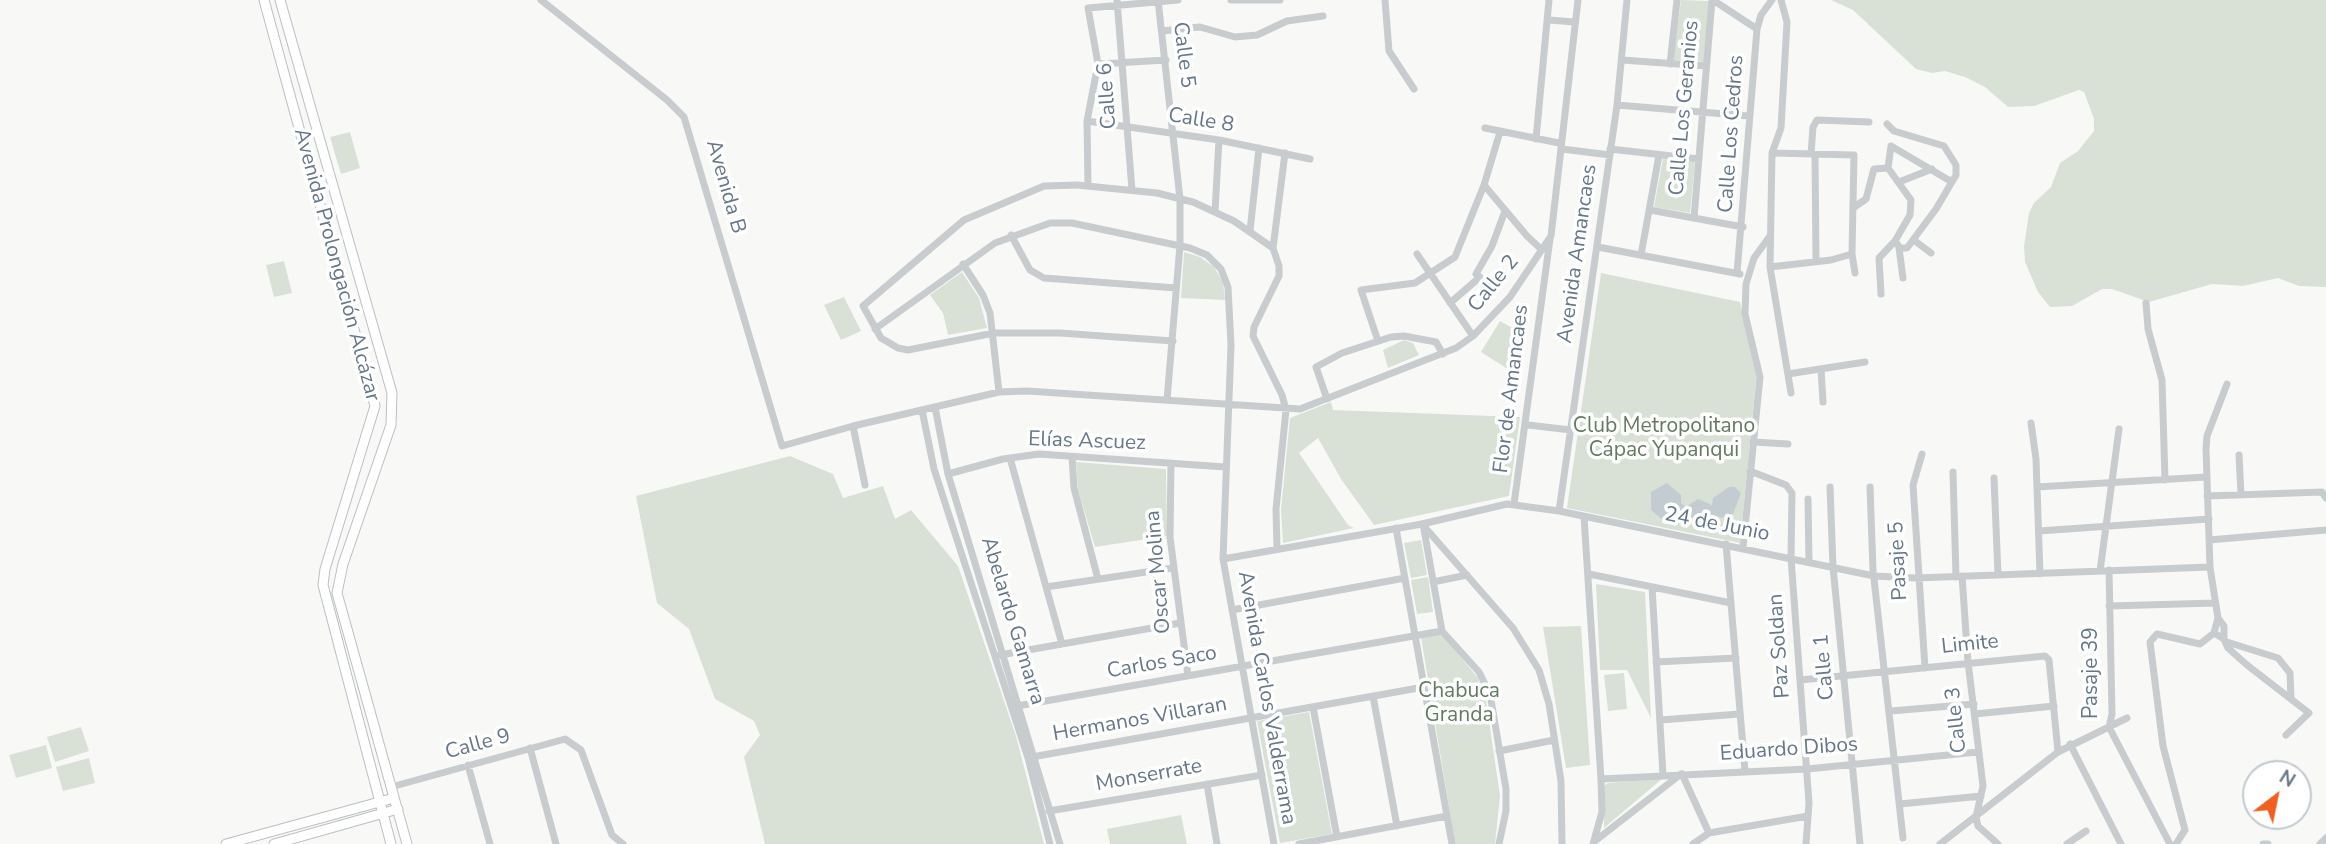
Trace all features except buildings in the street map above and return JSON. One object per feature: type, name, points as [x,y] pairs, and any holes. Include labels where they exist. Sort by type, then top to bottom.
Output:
[{"type":"main road","name":"Avenida Prolongación Alcázar","points":[[264,0],[375,406],[325,569],[323,585],[391,844]]},
{"type":"main road","name":"Avenida Prolongación Alcázar","points":[[280,0],[392,393],[391,425],[343,564],[337,593],[407,844]]},
{"type":"main road","points":[[279,54],[294,50]]},
{"type":"main road","points":[[302,136],[317,132]]},
{"type":"main road","points":[[346,680],[359,676]]},
{"type":"main road","points":[[226,844],[394,798]]},
{"type":"main road","points":[[274,844],[398,809]]},
{"type":"street","name":"Avenida B","points":[[541,0],[667,100],[684,117],[782,446]]},
{"type":"street","points":[[1088,186],[1087,121],[1098,64],[1088,8],[1118,3],[1178,0]]},
{"type":"street","points":[[1231,0],[1280,0]]},
{"type":"street","points":[[1385,0],[1389,51],[1415,89]]},
{"type":"street","points":[[1536,139],[1549,0]]},
{"type":"street","name":"Calle 2","points":[[782,446],[852,426],[999,392],[1027,391],[1231,404],[1286,411],[1300,409],[1443,354],[1473,336],[1510,297],[1551,236],[1578,0]]},
{"type":"street","name":"Avenida Amancaes","points":[[1559,511],[1598,247],[1627,0]]},
{"type":"street","points":[[1670,64],[1677,0]]},
{"type":"street","points":[[1713,0],[1758,29]]},
{"type":"street","name":"Calle Los Geranios","points":[[1693,218],[1713,0]]},
{"type":"street","name":"Calle Los Cedros","points":[[1737,273],[1758,29],[1761,15],[1772,0]]},
{"type":"street","points":[[1781,0],[1787,22],[1786,49],[1781,128],[1773,153],[1770,267],[1791,393]]},
{"type":"street","name":"Calle 5","points":[[1158,1],[1180,199],[1180,245],[1167,400]]},
{"type":"street","name":"Calle 6","points":[[1118,3],[1132,190]]},
{"type":"street","points":[[1162,31],[1200,27],[1235,37],[1258,36],[1287,21],[1323,16]]},
{"type":"street","points":[[1549,20],[1574,22]]},
{"type":"street","points":[[1098,64],[1166,60]]},
{"type":"street","points":[[1622,60],[1706,66]]},
{"type":"street","points":[[1616,105],[1749,116]]},
{"type":"street","points":[[1816,261],[1813,127],[1817,120],[1869,122]]},
{"type":"street","name":"Calle 8","points":[[1087,121],[1219,140],[1310,159]]},
{"type":"street","points":[[1887,124],[1894,131],[1944,146],[1956,165],[1952,182],[1915,241],[1906,248],[1897,244]]},
{"type":"street","points":[[1485,128],[1560,146],[1699,159]]},
{"type":"street","points":[[1378,341],[1361,290],[1415,284],[1455,257],[1484,185],[1500,132]]},
{"type":"street","points":[[1215,211],[1219,140]]},
{"type":"street","points":[[1903,278],[1897,244],[1912,210],[1910,200],[1888,168],[1891,146],[1952,182]]},
{"type":"street","points":[[1250,231],[1259,148]]},
{"type":"street","points":[[1277,549],[1276,509],[1286,411],[1282,395],[1253,336],[1254,327],[1279,275],[1273,248],[1285,153]]},
{"type":"street","points":[[1773,153],[1854,155],[1852,254],[1855,273]]},
{"type":"street","points":[[1641,256],[1659,155]]},
{"type":"street","points":[[1853,208],[1866,199],[1874,169],[1888,168]]},
{"type":"street","points":[[1899,182],[1932,169]]},
{"type":"street","points":[[1484,185],[1542,250]]},
{"type":"street","points":[[1173,341],[1060,333],[994,333],[908,350],[889,344],[875,329],[863,306],[969,217],[1044,186],[1132,190],[1180,199],[1215,211],[1273,248]]},
{"type":"street","points":[[1650,210],[1743,227]]},
{"type":"street","points":[[1450,303],[1478,276],[1505,211]]},
{"type":"street","name":"Avenida Carlos Valderrama","points":[[875,329],[963,264],[1011,235],[1060,222],[1180,245],[1207,256],[1225,277],[1229,299],[1231,404],[1225,467],[1223,559],[1274,844]]},
{"type":"street","points":[[1743,548],[1760,368],[1745,314],[1748,275],[1754,258],[1772,234]]},
{"type":"street","points":[[1011,235],[1030,270],[1044,278],[1177,288]]},
{"type":"street","name":"Flor de Amancaes","points":[[1514,504],[1528,425],[1525,413],[1551,236]]},
{"type":"street","points":[[1915,241],[1931,253]]},
{"type":"street","points":[[1881,294],[1878,261],[1888,249],[1897,244]]},
{"type":"street","points":[[1598,247],[1748,275]]},
{"type":"street","points":[[1417,254],[1473,336]]},
{"type":"street","points":[[1754,258],[1763,254],[1770,257]]},
{"type":"street","points":[[1770,267],[1852,254]]},
{"type":"street","points":[[963,264],[987,303],[994,333],[999,392]]},
{"type":"street","points":[[2146,303],[2148,329],[2162,380],[2165,480]]},
{"type":"street","points":[[1327,399],[1318,382],[1316,367],[1342,354],[1378,341],[1404,336],[1436,342],[1443,354]]},
{"type":"street","points":[[1788,374],[1865,362]]},
{"type":"street","points":[[1821,369],[1823,402]]},
{"type":"street","points":[[2176,844],[2185,830],[2163,746],[2150,642],[2157,634],[2200,644],[2214,634],[2218,618],[2210,567],[2207,436],[2227,384]]},
{"type":"street","name":"Abelardo Gamarra","points":[[935,407],[948,474],[1000,655],[1060,844]]},
{"type":"street","name":"Abelardo Gamarra","points":[[922,410],[953,532],[1000,655]]},
{"type":"street","points":[[2031,423],[2038,487],[2040,574]]},
{"type":"street","points":[[1528,425],[1571,430]]},
{"type":"street","points":[[852,426],[865,485]]},
{"type":"street","name":"Pasaje 39","points":[[2119,429],[2106,527],[2104,571],[2109,606],[2112,714],[2109,727],[2170,844]]},
{"type":"street","points":[[1753,442],[1788,444]]},
{"type":"street","name":"Elías Ascuez","points":[[948,474],[1010,458],[1040,454],[1225,467]]},
{"type":"street","name":"Pasaje 5","points":[[1922,454],[1913,476],[1916,578],[1925,668]]},
{"type":"street","points":[[2239,455],[2241,495]]},
{"type":"street","points":[[1072,457],[1074,488],[1098,579]]},
{"type":"street","points":[[1010,458],[1062,644]]},
{"type":"street","name":"Oscar Molina","points":[[1171,464],[1170,537],[1188,676]]},
{"type":"street","name":"Paz Soldan","points":[[1750,471],[1791,490],[1791,558],[1807,769],[1808,816],[1805,844]]},
{"type":"street","name":"Calle 3","points":[[1953,472],[1959,576],[1982,796],[1976,817]]},
{"type":"street","points":[[2038,487],[2206,477]]},
{"type":"street","points":[[1994,478],[1998,575]]},
{"type":"street","name":"Calle 1","points":[[1830,487],[1833,567],[1860,844]]},
{"type":"street","points":[[1870,487],[1874,576],[1887,673],[1903,838]]},
{"type":"street","points":[[2207,496],[2325,494]]},
{"type":"street","points":[[1808,499],[1809,562]]},
{"type":"street","name":"24 de Junio","points":[[1223,559],[1422,524],[1514,504],[1726,544],[1874,576],[1916,578],[2210,567]]},
{"type":"street","points":[[1584,517],[1601,779],[1602,812],[1594,842]]},
{"type":"street","points":[[2039,531],[2208,519]]},
{"type":"street","points":[[1422,524],[1532,656],[1549,704],[1563,803],[1562,844]]},
{"type":"street","points":[[1422,524],[1442,631],[1486,681],[1506,803],[1499,844]]},
{"type":"street","points":[[953,532],[965,528]]},
{"type":"street","points":[[1396,528],[1452,844]]},
{"type":"street","points":[[2209,540],[2326,530]]},
{"type":"street","points":[[1726,544],[1745,771]]},
{"type":"street","points":[[1046,587],[1173,568]]},
{"type":"street","points":[[1589,574],[1731,603]]},
{"type":"street","points":[[1433,582],[1467,575]]},
{"type":"street","points":[[1233,610],[1405,578]]},
{"type":"street","points":[[1652,587],[1663,775]]},
{"type":"street","points":[[2109,606],[2216,603]]},
{"type":"street","points":[[2218,618],[2224,626],[2228,648],[2309,713],[2286,735]]},
{"type":"street","points":[[1000,655],[1180,624]]},
{"type":"street","name":"Carlos Saco","points":[[1016,706],[1442,631]]},
{"type":"street","points":[[2214,634],[2226,641],[2278,658],[2290,673],[2291,698]]},
{"type":"street","name":"Limite","points":[[1800,680],[1887,673],[1968,662],[2048,657],[2058,752]]},
{"type":"street","points":[[1656,662],[1736,658]]},
{"type":"street","name":"Hermanos Villaran","points":[[1032,757],[1424,687]]},
{"type":"street","points":[[1373,696],[1397,825]]},
{"type":"street","points":[[1891,711],[1974,704]]},
{"type":"street","points":[[1975,714],[2054,706]]},
{"type":"street","points":[[1313,707],[1337,837]]},
{"type":"street","points":[[1660,720],[1740,714]]},
{"type":"street","points":[[1943,843],[2058,752],[2127,718]]},
{"type":"street","name":"Calle 9","points":[[391,788],[565,739],[574,742],[581,750],[612,835],[623,844]]},
{"type":"street","points":[[1499,751],[1554,740]]},
{"type":"street","points":[[2070,744],[2121,844]]},
{"type":"street","points":[[530,748],[556,844]]},
{"type":"street","name":"Eduardo Dibos","points":[[1601,779],[1807,769],[1978,752]]},
{"type":"street","name":"Abelardo Gamarra","points":[[1032,757],[1049,844]]},
{"type":"street","points":[[467,765],[490,844]]},
{"type":"street","points":[[1594,842],[1682,774],[1709,832]]},
{"type":"street","name":"Monserrate","points":[[1042,813],[1262,775]]},
{"type":"street","points":[[1207,784],[1217,844]]},
{"type":"street","points":[[1899,804],[1982,796]]},
{"type":"street","points":[[1299,844],[1447,816]]},
{"type":"street","points":[[1693,844],[1709,832],[1808,816]]},
{"type":"street","points":[[1976,817],[1979,826],[1998,844]]},
{"type":"street","points":[[2067,844],[2085,831]]},
{"type":"street","points":[[2320,844],[2326,838]]},
{"type":"street","points":[[2263,844],[2268,844]]},
{"type":"green space","points":[[1681,0],[1709,1],[1704,62],[1673,60]]},
{"type":"green space","points":[[1831,0],[2326,0],[2326,287],[2299,286],[2278,278],[2243,286],[2212,284],[2149,302],[2112,289],[2102,289],[2072,306],[2050,307],[2038,292],[2025,262],[2024,246],[2029,213],[2034,203],[2051,187],[2060,163],[2078,151],[2094,131],[2094,119],[2084,92],[2079,90],[2034,106],[2008,107],[1985,87],[1965,77],[1945,71],[1932,73],[1916,69],[1853,10]]},
{"type":"green space","points":[[350,132],[360,168],[341,174],[330,137]]},
{"type":"green space","points":[[1663,158],[1695,162],[1690,213],[1654,207]]},
{"type":"green space","points":[[1184,252],[1200,257],[1214,267],[1223,282],[1225,300],[1181,298]]},
{"type":"green space","points":[[284,261],[292,293],[274,297],[266,265]]},
{"type":"green space","points":[[962,272],[979,298],[987,328],[948,335],[943,313],[930,295]]},
{"type":"green space","name":"Club Metropolitano Cápac Yupanqui","points":[[1601,273],[1740,302],[1757,370],[1740,543],[1567,508]]},
{"type":"green space","points":[[844,297],[861,331],[841,340],[824,305]]},
{"type":"green space","points":[[1500,321],[1527,336],[1511,371],[1481,352]]},
{"type":"green space","points":[[1404,340],[1413,343],[1419,355],[1388,368],[1383,350]]},
{"type":"green space","points":[[1331,402],[1333,410],[1520,417],[1509,496],[1374,525],[1341,479],[1318,438],[1299,453],[1348,525],[1354,528],[1283,543],[1281,510],[1290,418]]},
{"type":"green space","points":[[790,456],[833,474],[843,498],[883,486],[895,519],[911,510],[958,566],[1016,736],[1044,844],[765,844],[744,757],[760,735],[754,721],[715,699],[689,629],[657,603],[636,496]]},
{"type":"green space","points":[[1076,462],[1166,469],[1167,536],[1095,547],[1078,490]]},
{"type":"green space","points":[[1421,540],[1427,575],[1411,578],[1404,543]]},
{"type":"green space","points":[[1428,577],[1433,612],[1417,614],[1411,580]]},
{"type":"green space","points":[[1596,584],[1645,592],[1651,718],[1627,670],[1600,670]]},
{"type":"green space","points":[[1581,626],[1590,765],[1566,768],[1543,627]]},
{"type":"green space","name":"Chabuca Granda","points":[[1441,633],[1478,678],[1486,700],[1500,796],[1495,844],[1455,844],[1421,637]]},
{"type":"green space","points":[[1624,673],[1627,709],[1608,711],[1604,675]]},
{"type":"green space","points":[[1309,712],[1332,834],[1280,843],[1257,721]]},
{"type":"green space","points":[[81,727],[89,751],[55,762],[47,737]]},
{"type":"green space","points":[[46,745],[52,768],[16,778],[9,755]]},
{"type":"green space","points":[[89,758],[95,783],[63,791],[56,767]]},
{"type":"green space","points":[[1663,778],[1604,828],[1604,786],[1608,783]]},
{"type":"green space","points":[[1181,815],[1187,844],[1110,844],[1107,829]]},
{"type":"shaded area","points":[[1667,483],[1681,495],[1681,503],[1686,507],[1698,499],[1712,505],[1713,498],[1729,487],[1735,487],[1741,493],[1733,514],[1722,518],[1710,514],[1708,526],[1699,527],[1684,518],[1663,520],[1651,510],[1651,492]]}]
